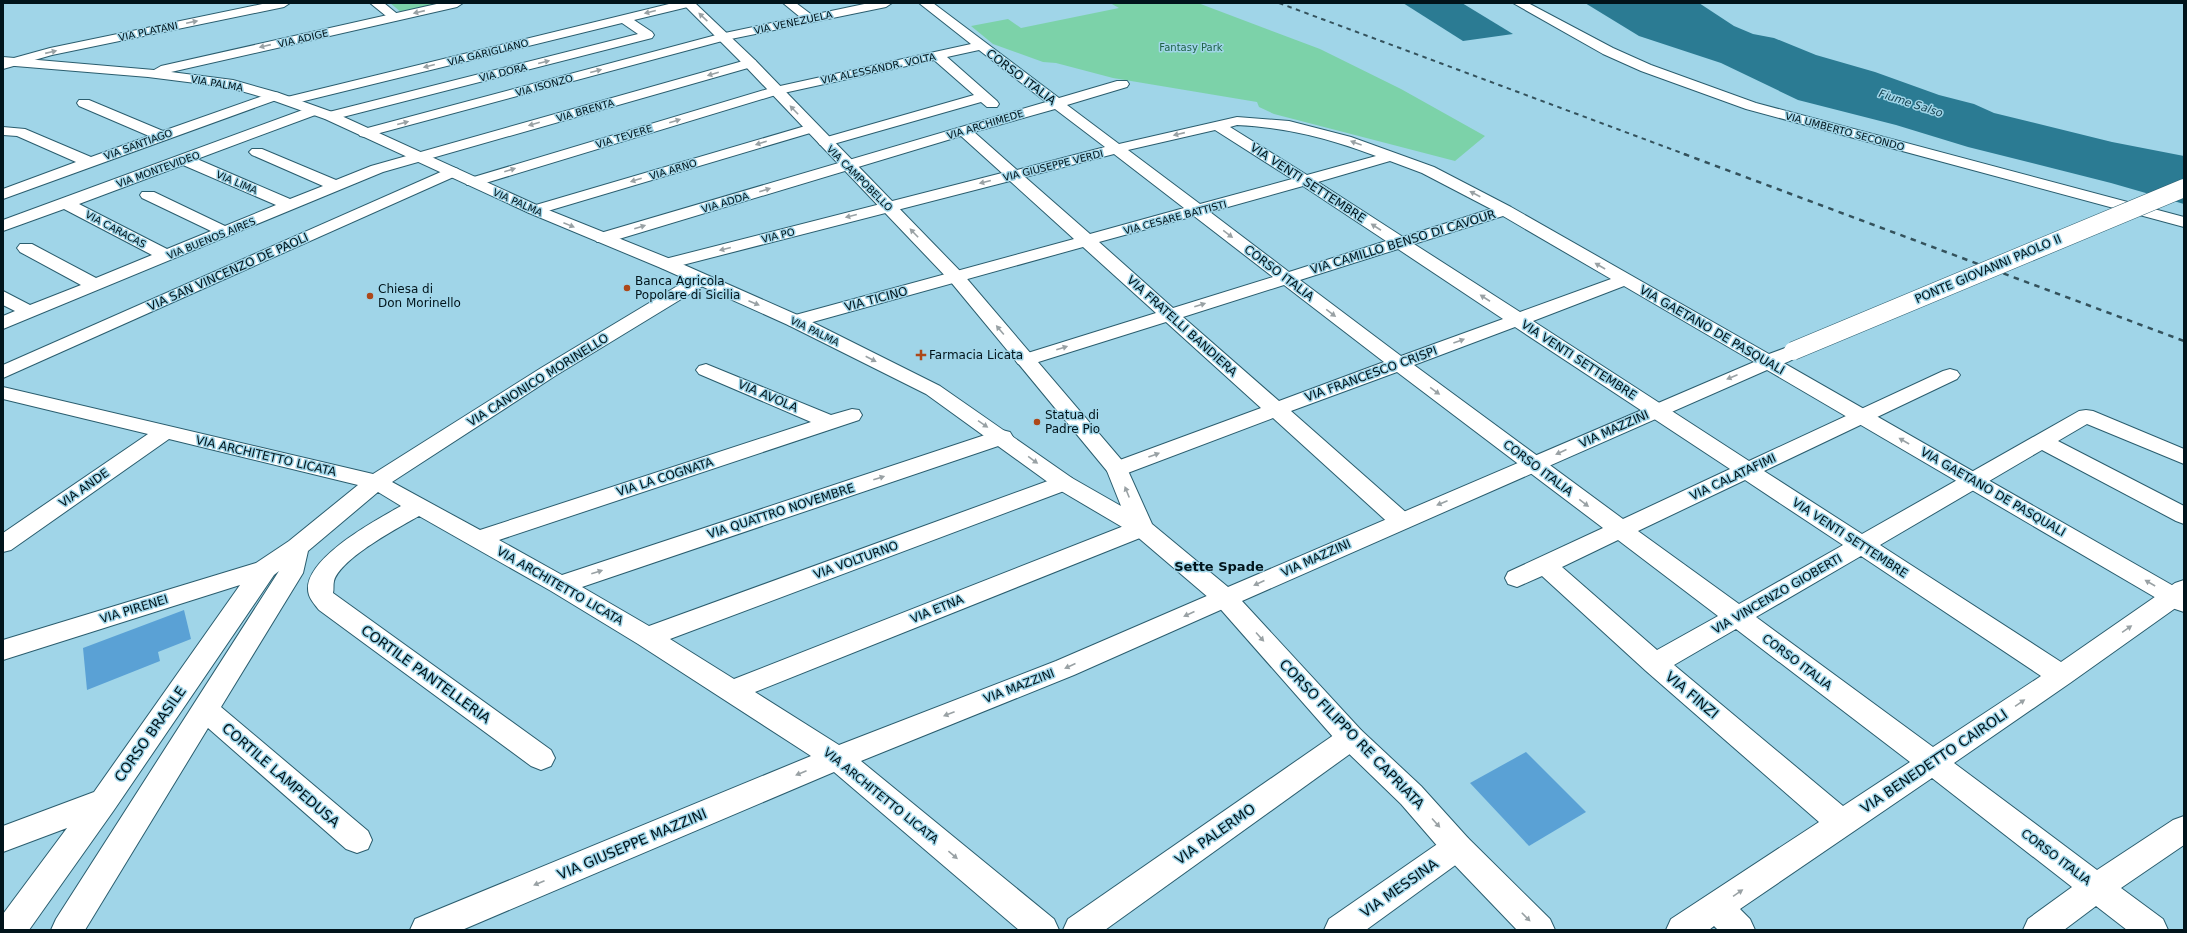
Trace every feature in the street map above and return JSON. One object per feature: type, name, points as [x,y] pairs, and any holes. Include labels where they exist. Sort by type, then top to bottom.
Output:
[{"type":"street","name":"VIA PLATANI","points":[[6,63],[95,42],[284,3]]},
{"type":"street","points":[[376,3],[395,17]]},
{"type":"street","name":"VIA GARIGLIANO","points":[[288,101],[688,3]]},
{"type":"street","name":"VIA CAMPOBELLO","points":[[688,3],[724,36],[956,277],[1025,360]]},
{"type":"street","points":[[789,3],[808,18]]},
{"type":"street","name":"VIA VENEZUELA","points":[[724,36],[861,5],[886,3]]},
{"type":"street","name":"CORSO ITALIA","points":[[925,3],[1196,211],[1534,464],[1619,530],[1932,762],[2152,930]]},
{"type":"street","name":"VIA UMBERTO SECONDO","points":[[1519,3],[1608,51],[1646,68],[1751,106],[2184,222]]},
{"type":"street","name":"VIA ADIGE","points":[[148,72],[450,4]]},
{"type":"street","name":"VIA DORA","points":[[330,116],[648,35],[625,19]]},
{"type":"street","name":"VIA ISONZO","points":[[365,133],[724,36]]},
{"type":"street","name":"VIA ALESSANDR. VOLTA","points":[[776,91],[981,46]]},
{"type":"street","points":[[936,55],[1008,118]]},
{"type":"street","name":"VIA PALMA","points":[[6,63],[148,72],[228,84],[274,96],[330,116],[535,210],[667,264],[795,321],[933,390],[1002,437]]},
{"type":"street","name":"VIA BRENTA","points":[[419,156],[750,64]]},
{"type":"street","name":"VIA ARCHIMEDE","points":[[848,165],[1122,84]]},
{"type":"street","name":"VIA TEVERE","points":[[473,182],[776,91]]},
{"type":"street","name":"VIA SANTIAGO","points":[[5,192],[274,96]]},
{"type":"street","points":[[825,142],[984,97]]},
{"type":"street","points":[[84,104],[161,136]]},
{"type":"street","name":"VIA MONTEVIDEO","points":[[3,226],[313,111]]},
{"type":"street","name":"VIA GAETANO DE PASQUALI","points":[[1217,125],[1237,122],[1289,125],[1346,140],[1428,170],[1505,210],[1862,417],[2180,596]]},
{"type":"street","name":"VIA GIUSEPPE VERDI","points":[[889,207],[1115,149],[1217,125]]},
{"type":"street","name":"VIA VENTI SETTEMBRE","points":[[1217,125],[1400,242],[2061,676]]},
{"type":"street","name":"VIA ARNO","points":[[535,210],[812,128]]},
{"type":"street","points":[[3,131],[20,132],[89,162]]},
{"type":"street","name":"VIA FRATELLI BANDIERA","points":[[964,131],[1401,521]]},
{"type":"street","points":[[257,152],[337,186]]},
{"type":"street","name":"VIA BUENOS AIRES","points":[[3,323],[378,169],[419,156]]},
{"type":"street","name":"VIA CESARE BATTISTI","points":[[956,277],[1393,156]]},
{"type":"street","name":"VIA LIMA","points":[[183,159],[291,205]]},
{"type":"street","name":"VIA ADDA","points":[[603,238],[848,165]]},
{"type":"street","name":"VIA SAN VINCENZO DE PAOLI","points":[[3,372],[452,172]]},
{"type":"street","name":"PONTE GIOVANNI PAOLO II","points":[[1793,351],[2184,188]]},
{"type":"street","points":[[148,195],[225,232]]},
{"type":"street","name":"VIA CARACAS","points":[[65,203],[166,256]]},
{"type":"street","name":"VIA PO","points":[[667,264],[889,207]]},
{"type":"street","name":"VIA CAMILLO BENSO DI CAVOUR","points":[[1025,360],[1505,210]]},
{"type":"street","points":[[26,248],[96,285]]},
{"type":"street","name":"VIA TICINO","points":[[795,321],[956,277]]},
{"type":"street","name":"VIA CANONICO MORINELLO","points":[[376,482],[548,372],[700,280]]},
{"type":"street","name":"VIA FRANCESCO CRISPI","points":[[1118,469],[1624,280]]},
{"type":"street","points":[[3,297],[29,312]]},
{"type":"street","name":"VIA MAZZINI","points":[[837,758],[1065,668],[1793,351]]},
{"type":"street","name":"CORSO FILIPPO RE CAPRIATA","points":[[1025,360],[1118,469],[1142,528]]},
{"type":"street","name":"VIA AVOLA","points":[[706,370],[830,422]]},
{"type":"street","name":"VIA CALATAFIMI","points":[[1517,578],[1950,375]]},
{"type":"street","name":"VIA ARCHITETTO LICATA","points":[[3,393],[376,482],[560,585],[647,637],[837,758],[1043,930]]},
{"type":"street","name":"VIA LA COGNATA","points":[[478,539],[852,416]]},
{"type":"street","name":"VIA VINCENZO GIOBERTI","points":[[1655,664],[2086,416],[2184,457]]},
{"type":"street","name":"VIA ANDE","points":[[6,539],[165,432]]},
{"type":"street","name":"CORSO FILIPPO RE CAPRIATA","points":[[1002,437],[1064,483],[1142,528],[1225,598],[1351,738],[1411,795],[1457,847],[1539,930]]},
{"type":"street","name":"VIA QUATTRO NOVEMBRE","points":[[560,585],[1002,437]]},
{"type":"street","points":[[2041,441],[2184,516]]},
{"type":"street","name":"CORSO BRASILE","points":[[10,930],[104,801],[265,569],[297,547],[376,482]]},
{"type":"street","name":"VIA VOLTURNO","points":[[647,637],[1064,483]]},
{"type":"street","name":"CORTILE PANTELLERIA","points":[[419,506],[362,540],[343,554],[330,568],[321,584],[321,595],[328,604],[541,758]]},
{"type":"street","name":"VIA ETNA","points":[[731,691],[1142,528]]},
{"type":"street","points":[[67,930],[291,573],[297,547]]},
{"type":"street","name":"VIA FINZI","points":[[1545,565],[1655,664],[1842,823]]},
{"type":"street","name":"VIA PIRENEI","points":[[3,650],[265,569]]},
{"type":"street","name":"VIA BENEDETTO CAIROLI","points":[[1682,930],[2180,596]]},
{"type":"street","name":"CORTILE LAMPEDUSA","points":[[206,710],[357,840]]},
{"type":"street","name":"VIA PALERMO","points":[[1079,930],[1351,738]]},
{"type":"street","name":"VIA GIUSEPPE MAZZINI","points":[[426,930],[837,758]]},
{"type":"street","points":[[3,839],[104,801]]},
{"type":"street","points":[[2039,930],[2096,887],[2184,829]]},
{"type":"street","name":"VIA MESSINA","points":[[1340,930],[1457,847]]},
{"type":"street","points":[[1717,907],[1739,930]]},
{"type":"green space","points":[[390,3],[431,3],[434,5],[401,12]]},
{"type":"green space","name":"Fantasy Park","points":[[1110,3],[1198,3],[1320,49],[1401,89],[1485,136],[1455,161],[1274,114],[1259,107],[1257,102],[1113,78],[1056,63],[1043,62],[993,44],[971,26],[1008,19],[1021,28],[1119,8]]},
{"type":"water","points":[[1403,3],[1462,3],[1513,34],[1463,41]]},
{"type":"water","name":"Fiume Salso","points":[[1585,3],[1699,3],[1734,26],[1753,34],[1774,38],[1816,55],[1875,72],[1939,95],[1974,104],[1994,113],[2112,142],[2184,156],[2184,204],[2111,183],[1968,147],[1896,125],[1798,100],[1721,63],[1639,36]]},
{"type":"building","points":[[184,610],[191,639],[158,652],[160,661],[87,690],[83,648]]},
{"type":"building","points":[[1526,752],[1586,812],[1529,846],[1470,783]]},
{"type":"railway","points":[[1279,3],[1687,155]]},
{"type":"railway","points":[[1684,154],[2184,341]]},
{"type":"place","name":"Banca Agricola Popolare di Sicilia","points":[[627,288]]},
{"type":"place","name":"Chiesa di Don Morinello","points":[[370,296]]},
{"type":"place","name":"Farmacia Licata","points":[[921,355]]},
{"type":"place","name":"Statua di Padre Pio","points":[[1037,422]]},
{"type":"district","name":"Sette Spade","points":[[1219,566]]}]
